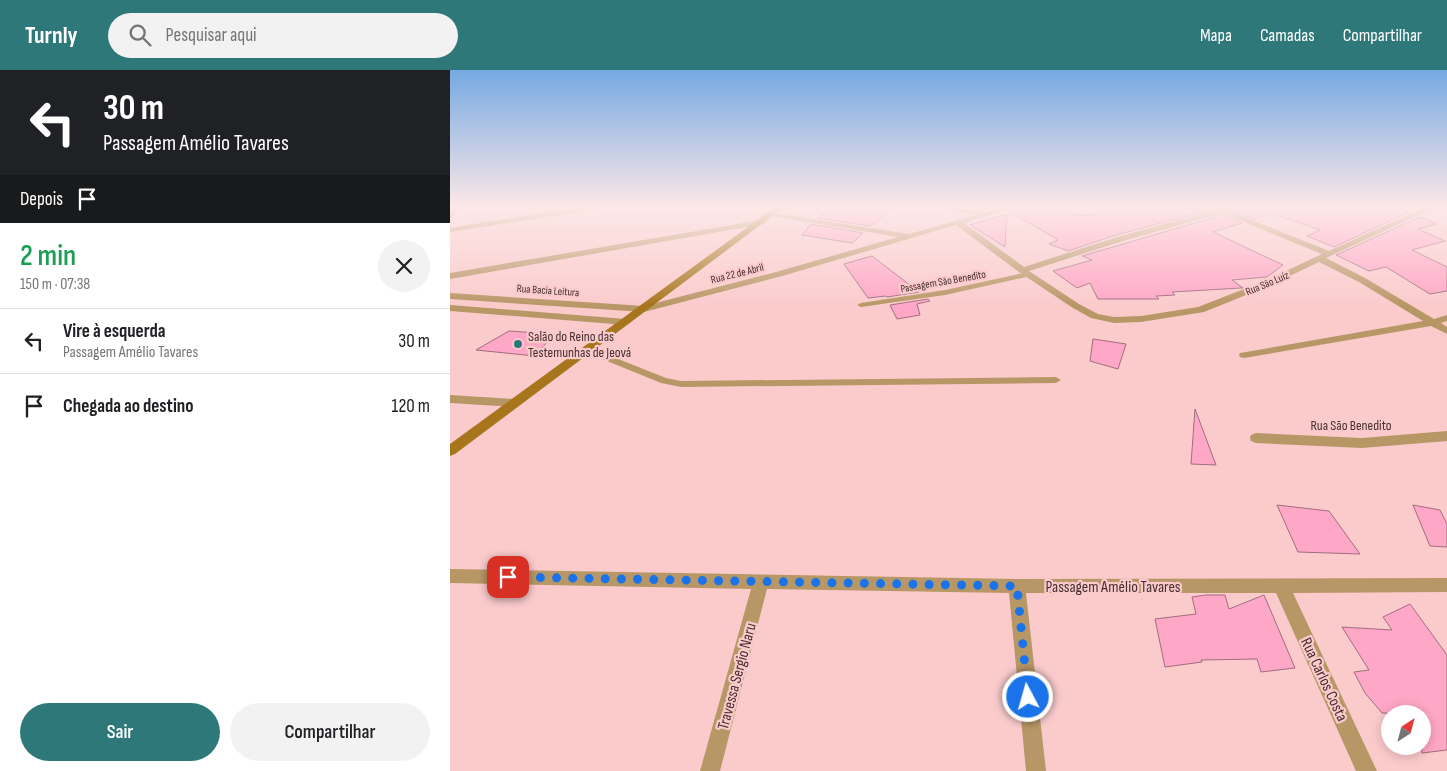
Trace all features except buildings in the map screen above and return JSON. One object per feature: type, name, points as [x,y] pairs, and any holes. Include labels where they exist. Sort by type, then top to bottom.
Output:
[{"type":"street","points":[[450,276],[653,241]]},
{"type":"street","points":[[450,451],[736,241]]},
{"type":"street","name":"Rua 22 de Abril","points":[[644,309],[899,241]]},
{"type":"street","points":[[982,241],[1025,272]]},
{"type":"street","name":"Passagem São Benedito","points":[[1025,272],[1115,241]]},
{"type":"street","points":[[1292,241],[1325,256],[1447,331]]},
{"type":"street","name":"Rua São Luíz","points":[[1025,272],[1094,316],[1114,320],[1142,319],[1200,310],[1270,282],[1355,241]]},
{"type":"street","name":"Rua Bacia Leitura","points":[[450,296],[644,309]]},
{"type":"street","name":"Rua Bacia Leitura","points":[[450,308],[626,322]]},
{"type":"street","points":[[1244,355],[1434,322],[1447,318]]},
{"type":"street","points":[[450,399],[516,403]]},
{"type":"street","name":"Rua São Benedito","points":[[1256,438],[1362,443],[1447,436]]},
{"type":"street","name":"Passagem Amélio Tavares","points":[[450,576],[1017,586],[1282,587],[1447,585]]},
{"type":"street","name":"Travessa Sergio Naru","points":[[710,771],[762,582]]},
{"type":"street","points":[[1017,586],[1036,771]]},
{"type":"street","name":"Rua Carlos Costa","points":[[1282,587],[1367,771]]},
{"type":"lane","name":"Passagem São Benedito","points":[[861,305],[912,299],[991,284],[1025,272]]},
{"type":"lane","points":[[588,350],[664,380],[681,384],[1056,380]]},
{"type":"place","name":"Salão do Reino das Testemunhas de Jeová","points":[[518,344]]},
{"type":"route","points":[[508,577],[1017,586],[1028,697]]}]
